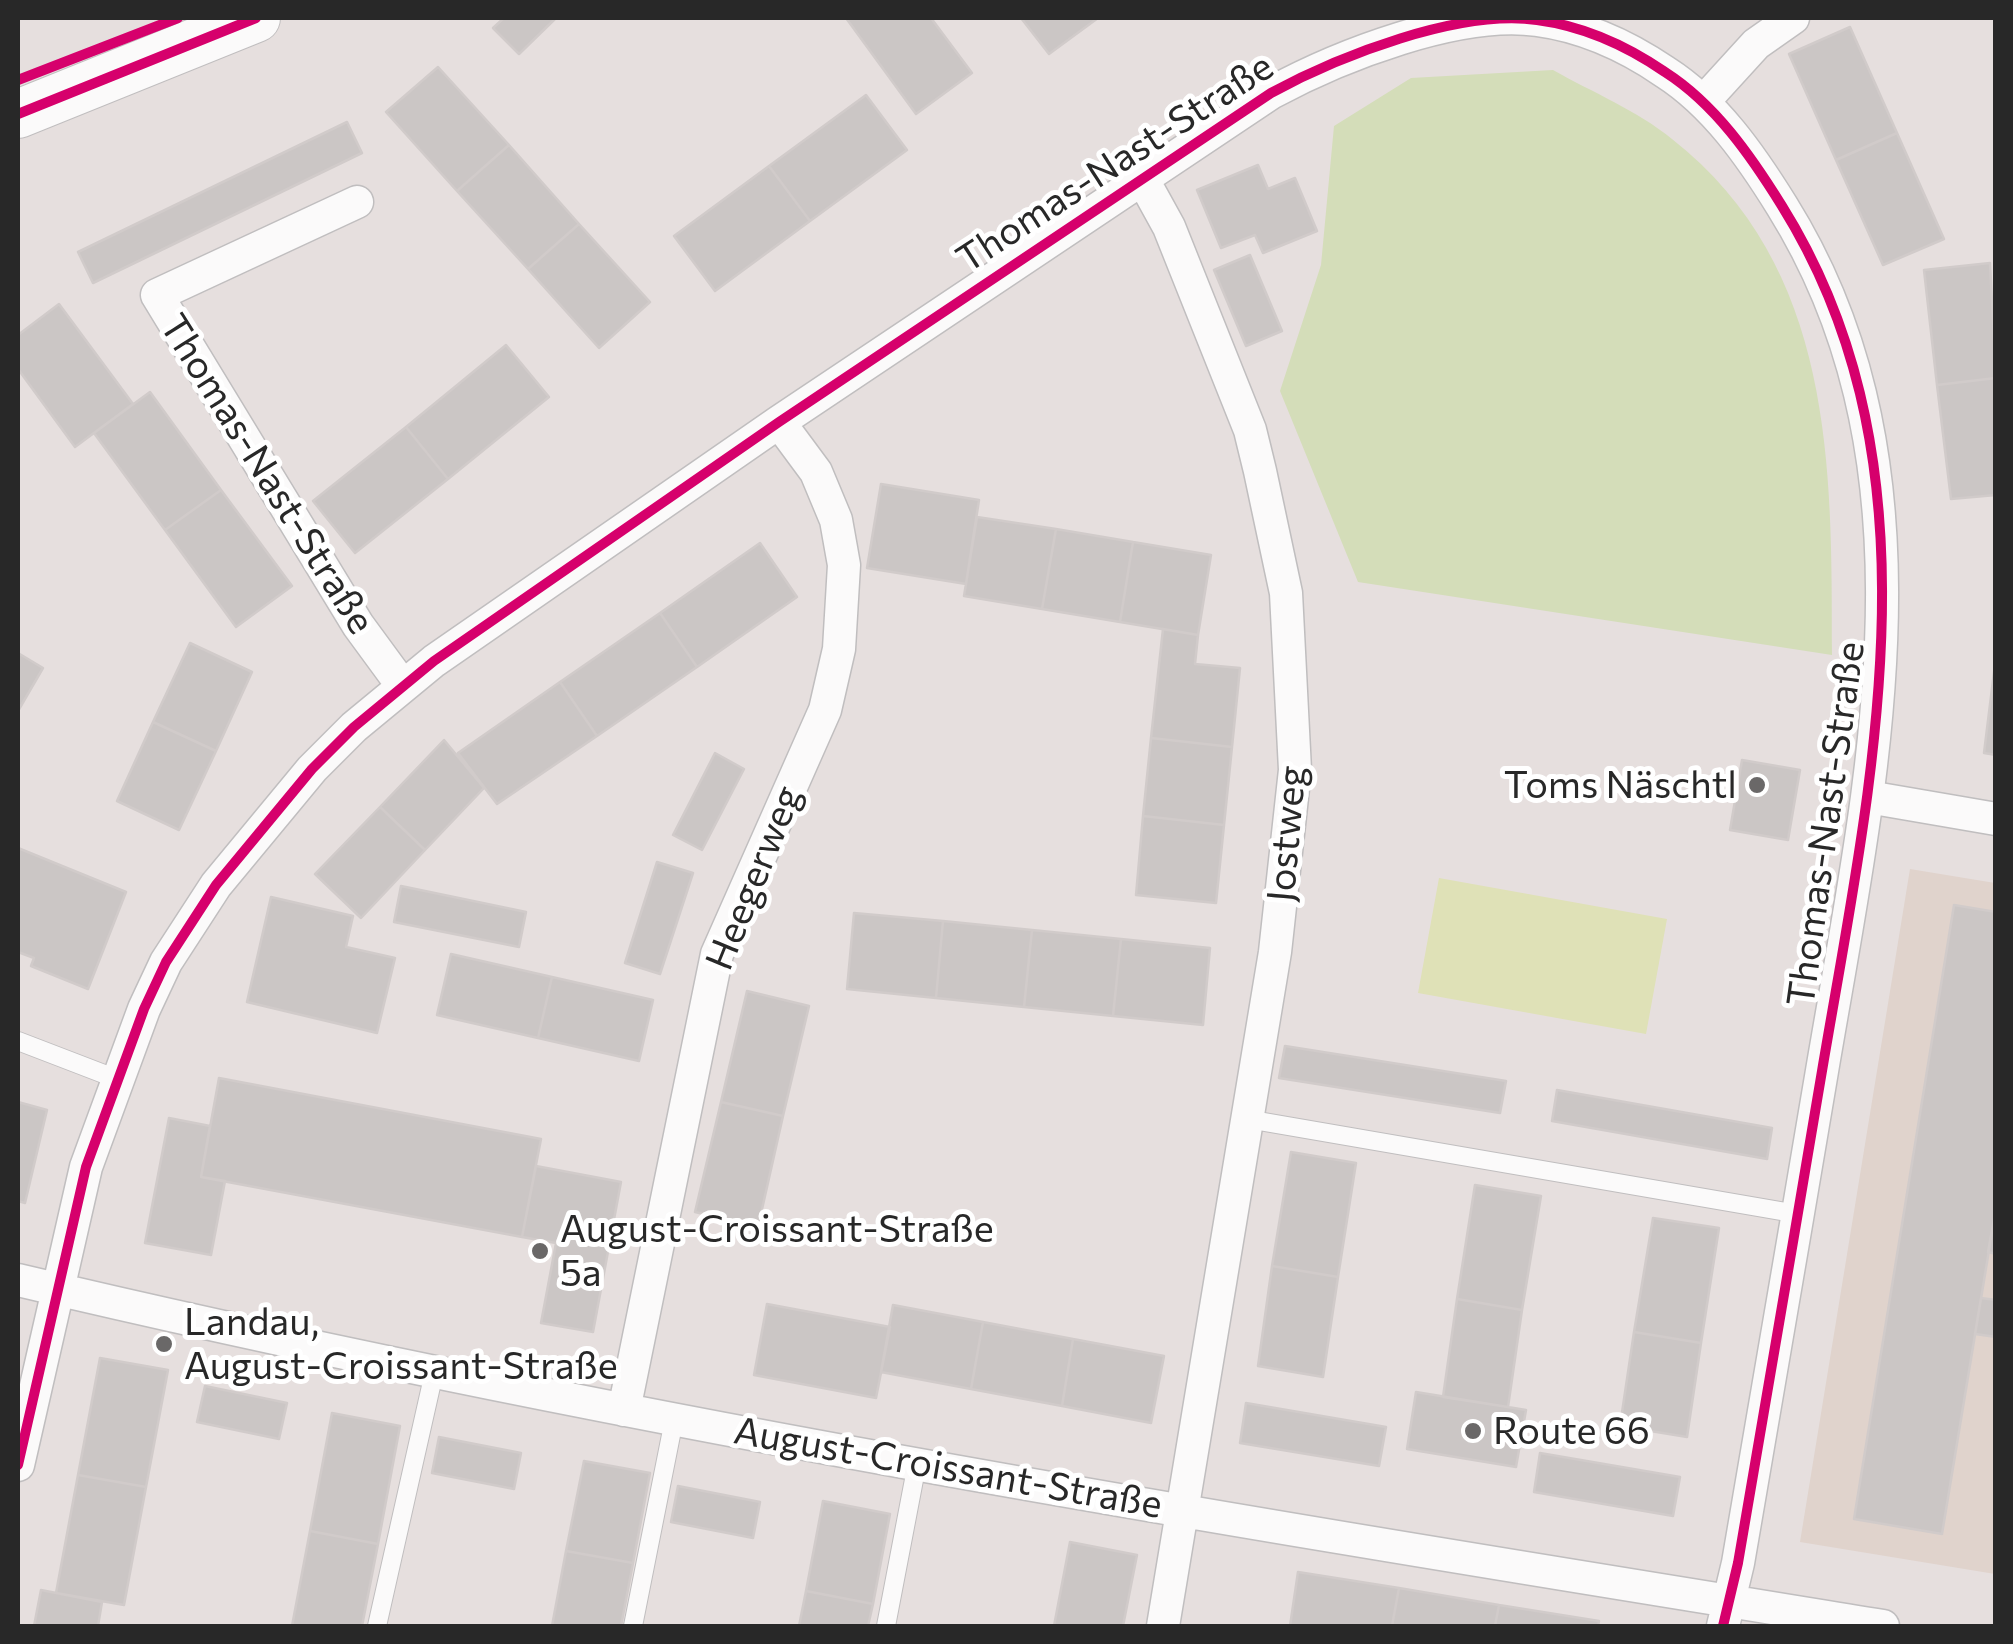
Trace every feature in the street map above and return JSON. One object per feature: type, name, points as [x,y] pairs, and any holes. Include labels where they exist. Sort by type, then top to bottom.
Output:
[{"type":"main road","points":[[18,114],[256,18]]},
{"type":"street","name":"Thomas-Nast-Straße","points":[[18,1465],[86,1167],[117,1079],[166,962],[216,885],[312,769],[402,685],[779,422],[1142,178],[1304,75],[1404,37],[1510,18],[1535,19],[1597,35],[1632,50],[1704,101],[1775,194],[1818,269],[1857,381],[1876,479],[1883,596],[1868,797],[1726,1614]]},
{"type":"street","points":[[1704,101],[1756,44],[1793,18]]},
{"type":"street","name":"Jostweg","points":[[1142,178],[1169,228],[1250,430],[1286,594],[1295,753],[1291,825],[1247,1119],[1163,1626]]},
{"type":"street","name":"Thomas-Nast-Straße","points":[[357,202],[157,294],[358,626],[402,685]]},
{"type":"street","name":"Heegerweg","points":[[624,1410],[717,954],[752,867],[825,710],[839,650],[844,565],[836,520],[816,472],[779,422]]},
{"type":"street","points":[[1868,797],[1996,819]]},
{"type":"street","name":"August-Croissant-Straße","points":[[18,1280],[434,1373],[674,1420],[1183,1508],[1726,1614],[1883,1626]]},
{"type":"lane","points":[[18,1041],[117,1079]]},
{"type":"lane","points":[[1247,1119],[1798,1214]]},
{"type":"lane","points":[[377,1626],[434,1373]]},
{"type":"lane","points":[[632,1626],[674,1420]]},
{"type":"lane","points":[[886,1626],[917,1464]]},
{"type":"shaded area","points":[[1910,869],[1995,883],[1995,1574],[1800,1542]]},
{"type":"green space","points":[[1553,70],[1630,111],[1672,139],[1726,190],[1766,247],[1794,309],[1813,374],[1830,513],[1832,655],[1358,582],[1280,391],[1321,265],[1334,126],[1411,78]]},
{"type":"green space","points":[[1439,878],[1667,919],[1646,1034],[1418,993]]},
{"type":"building","points":[[504,18],[556,18],[519,54],[493,28]]},
{"type":"building","points":[[846,18],[931,18],[972,73],[916,114]]},
{"type":"building","points":[[1021,18],[1098,18],[1049,54]]},
{"type":"building","points":[[1850,27],[1897,133],[1836,160],[1789,54]]},
{"type":"building","points":[[438,67],[509,145],[457,191],[386,112]]},
{"type":"building","points":[[866,95],[907,150],[810,221],[769,166]]},
{"type":"building","points":[[347,122],[362,153],[93,283],[78,252]]},
{"type":"building","points":[[1897,133],[1944,239],[1883,265],[1836,160]]},
{"type":"building","points":[[509,145],[579,224],[528,269],[457,191]]},
{"type":"building","points":[[1258,165],[1268,189],[1295,178],[1317,231],[1263,253],[1255,235],[1221,248],[1197,190]]},
{"type":"building","points":[[769,166],[810,221],[715,291],[674,236]]},
{"type":"building","points":[[579,224],[650,302],[599,348],[528,269]]},
{"type":"building","points":[[1250,255],[1282,331],[1246,346],[1214,270]]},
{"type":"building","points":[[1990,263],[1996,378],[1937,385],[1924,270]]},
{"type":"building","points":[[59,304],[133,404],[75,447],[18,369],[18,335]]},
{"type":"building","points":[[506,345],[549,397],[448,479],[406,427]]},
{"type":"building","points":[[1996,378],[1996,495],[1951,499],[1937,385]]},
{"type":"building","points":[[150,392],[221,490],[165,530],[94,433]]},
{"type":"building","points":[[406,427],[448,479],[355,553],[313,501]]},
{"type":"building","points":[[881,484],[979,500],[966,584],[867,568]]},
{"type":"building","points":[[221,490],[292,586],[236,627],[165,530]]},
{"type":"building","points":[[977,517],[1056,529],[1042,609],[964,596]]},
{"type":"building","points":[[1056,529],[1133,542],[1120,622],[1042,609]]},
{"type":"building","points":[[1133,542],[1211,555],[1198,635],[1120,622]]},
{"type":"building","points":[[760,543],[797,597],[697,667],[660,613]]},
{"type":"building","points":[[660,613],[697,667],[597,736],[560,682]]},
{"type":"building","points":[[1163,629],[1198,635],[1195,664],[1240,668],[1232,747],[1151,738]]},
{"type":"building","points":[[190,643],[252,672],[216,751],[153,722]]},
{"type":"building","points":[[18,653],[43,668],[18,711]]},
{"type":"building","points":[[1996,656],[1996,755],[1984,753]]},
{"type":"building","points":[[560,682],[597,736],[497,804],[458,753]]},
{"type":"building","points":[[153,722],[216,751],[179,830],[117,801]]},
{"type":"building","points":[[1151,738],[1232,747],[1224,825],[1143,816]]},
{"type":"building","points":[[444,740],[484,788],[425,850],[380,807]]},
{"type":"building","points":[[715,753],[744,769],[702,850],[673,835]]},
{"type":"building","points":[[1742,760],[1800,770],[1788,840],[1730,830]]},
{"type":"building","points":[[380,807],[425,850],[361,918],[315,874]]},
{"type":"building","points":[[1143,816],[1224,825],[1216,903],[1136,895]]},
{"type":"building","points":[[18,848],[126,892],[88,989],[31,966],[34,958],[18,952]]},
{"type":"building","points":[[657,862],[693,873],[660,974],[625,963]]},
{"type":"building","points":[[401,886],[526,912],[519,947],[394,922]]},
{"type":"building","points":[[271,897],[353,916],[346,947],[395,958],[377,1033],[247,1002]]},
{"type":"building","points":[[1954,905],[1996,912],[1996,1208],[1942,1534],[1854,1519]]},
{"type":"building","points":[[854,913],[943,921],[936,998],[847,989]]},
{"type":"building","points":[[943,921],[1032,930],[1024,1007],[936,998]]},
{"type":"building","points":[[1032,930],[1121,939],[1113,1016],[1024,1007]]},
{"type":"building","points":[[1121,939],[1210,948],[1203,1025],[1113,1016]]},
{"type":"building","points":[[451,954],[552,977],[538,1038],[437,1015]]},
{"type":"building","points":[[552,977],[653,1000],[639,1061],[538,1038]]},
{"type":"building","points":[[747,991],[809,1006],[783,1116],[721,1102]]},
{"type":"building","points":[[1285,1046],[1506,1081],[1500,1113],[1279,1078]]},
{"type":"building","points":[[219,1078],[541,1139],[522,1237],[201,1177]]},
{"type":"building","points":[[1557,1090],[1772,1128],[1767,1159],[1552,1121]]},
{"type":"building","points":[[18,1102],[47,1110],[25,1203],[18,1201]]},
{"type":"building","points":[[721,1102],[783,1116],[758,1227],[695,1212]]},
{"type":"building","points":[[169,1118],[210,1126],[201,1177],[225,1181],[211,1255],[145,1243]]},
{"type":"building","points":[[1291,1152],[1356,1163],[1338,1277],[1272,1266]]},
{"type":"building","points":[[536,1166],[621,1182],[593,1332],[541,1323],[556,1243],[522,1237]]},
{"type":"building","points":[[1475,1185],[1541,1196],[1522,1310],[1457,1299]]},
{"type":"building","points":[[1996,1208],[1996,1254],[1988,1252]]},
{"type":"building","points":[[1653,1218],[1719,1228],[1701,1343],[1634,1332]]},
{"type":"building","points":[[1272,1266],[1338,1277],[1323,1377],[1258,1366]]},
{"type":"building","points":[[1981,1298],[1996,1300],[1996,1337],[1975,1334]]},
{"type":"building","points":[[1457,1299],[1522,1310],[1508,1407],[1443,1397]]},
{"type":"building","points":[[767,1304],[890,1327],[876,1398],[754,1375]]},
{"type":"building","points":[[893,1305],[983,1322],[971,1389],[881,1372]]},
{"type":"building","points":[[983,1322],[1073,1339],[1062,1406],[971,1389]]},
{"type":"building","points":[[1634,1332],[1701,1343],[1687,1437],[1620,1426]]},
{"type":"building","points":[[1073,1339],[1164,1356],[1151,1423],[1062,1406]]},
{"type":"building","points":[[100,1358],[168,1370],[146,1487],[78,1475]]},
{"type":"building","points":[[205,1386],[287,1403],[279,1439],[197,1422]]},
{"type":"building","points":[[1416,1392],[1526,1410],[1516,1467],[1407,1449]]},
{"type":"building","points":[[1246,1403],[1386,1427],[1379,1466],[1240,1443]]},
{"type":"building","points":[[332,1413],[400,1426],[378,1544],[310,1531]]},
{"type":"building","points":[[439,1437],[521,1453],[514,1489],[432,1473]]},
{"type":"building","points":[[1540,1453],[1680,1477],[1673,1516],[1534,1492]]},
{"type":"building","points":[[584,1461],[650,1473],[633,1563],[566,1551]]},
{"type":"building","points":[[78,1475],[146,1487],[124,1605],[56,1593]]},
{"type":"building","points":[[678,1486],[760,1502],[753,1538],[671,1522]]},
{"type":"building","points":[[823,1501],[890,1514],[873,1604],[806,1591]]},
{"type":"building","points":[[310,1531],[378,1544],[362,1626],[292,1626]]},
{"type":"building","points":[[1070,1542],[1137,1555],[1123,1626],[1054,1626]]},
{"type":"building","points":[[566,1551],[633,1563],[621,1626],[552,1626]]},
{"type":"building","points":[[1298,1572],[1399,1588],[1392,1626],[1290,1626]]},
{"type":"building","points":[[1399,1588],[1499,1605],[1495,1626],[1392,1626]]},
{"type":"building","points":[[41,1590],[102,1602],[98,1626],[34,1626]]},
{"type":"building","points":[[806,1591],[873,1604],[868,1626],[799,1626]]},
{"type":"building","points":[[1499,1605],[1599,1621],[1598,1626],[1495,1626]]},
{"type":"cycle path","points":[[18,80],[178,18]]},
{"type":"cycle path","points":[[18,114],[256,18]]},
{"type":"cycle path","points":[[18,1465],[86,1167],[144,1009],[166,962],[216,885],[312,769],[354,727],[434,661],[779,422],[1271,93],[1330,64],[1400,38],[1472,22],[1537,20],[1604,38],[1665,72],[1716,115],[1758,168],[1782,206],[1833,307],[1864,412],[1879,520],[1882,630],[1874,741],[1859,853],[1738,1563],[1723,1626]]},
{"type":"place","name":"Toms Näschtl","points":[[1757,785]]},
{"type":"place","name":"August-Croissant-Straße 5a","points":[[540,1251]]},
{"type":"place","name":"Landau, August-Croissant-Straße","points":[[164,1344]]},
{"type":"place","name":"Route 66","points":[[1473,1431]]}]
